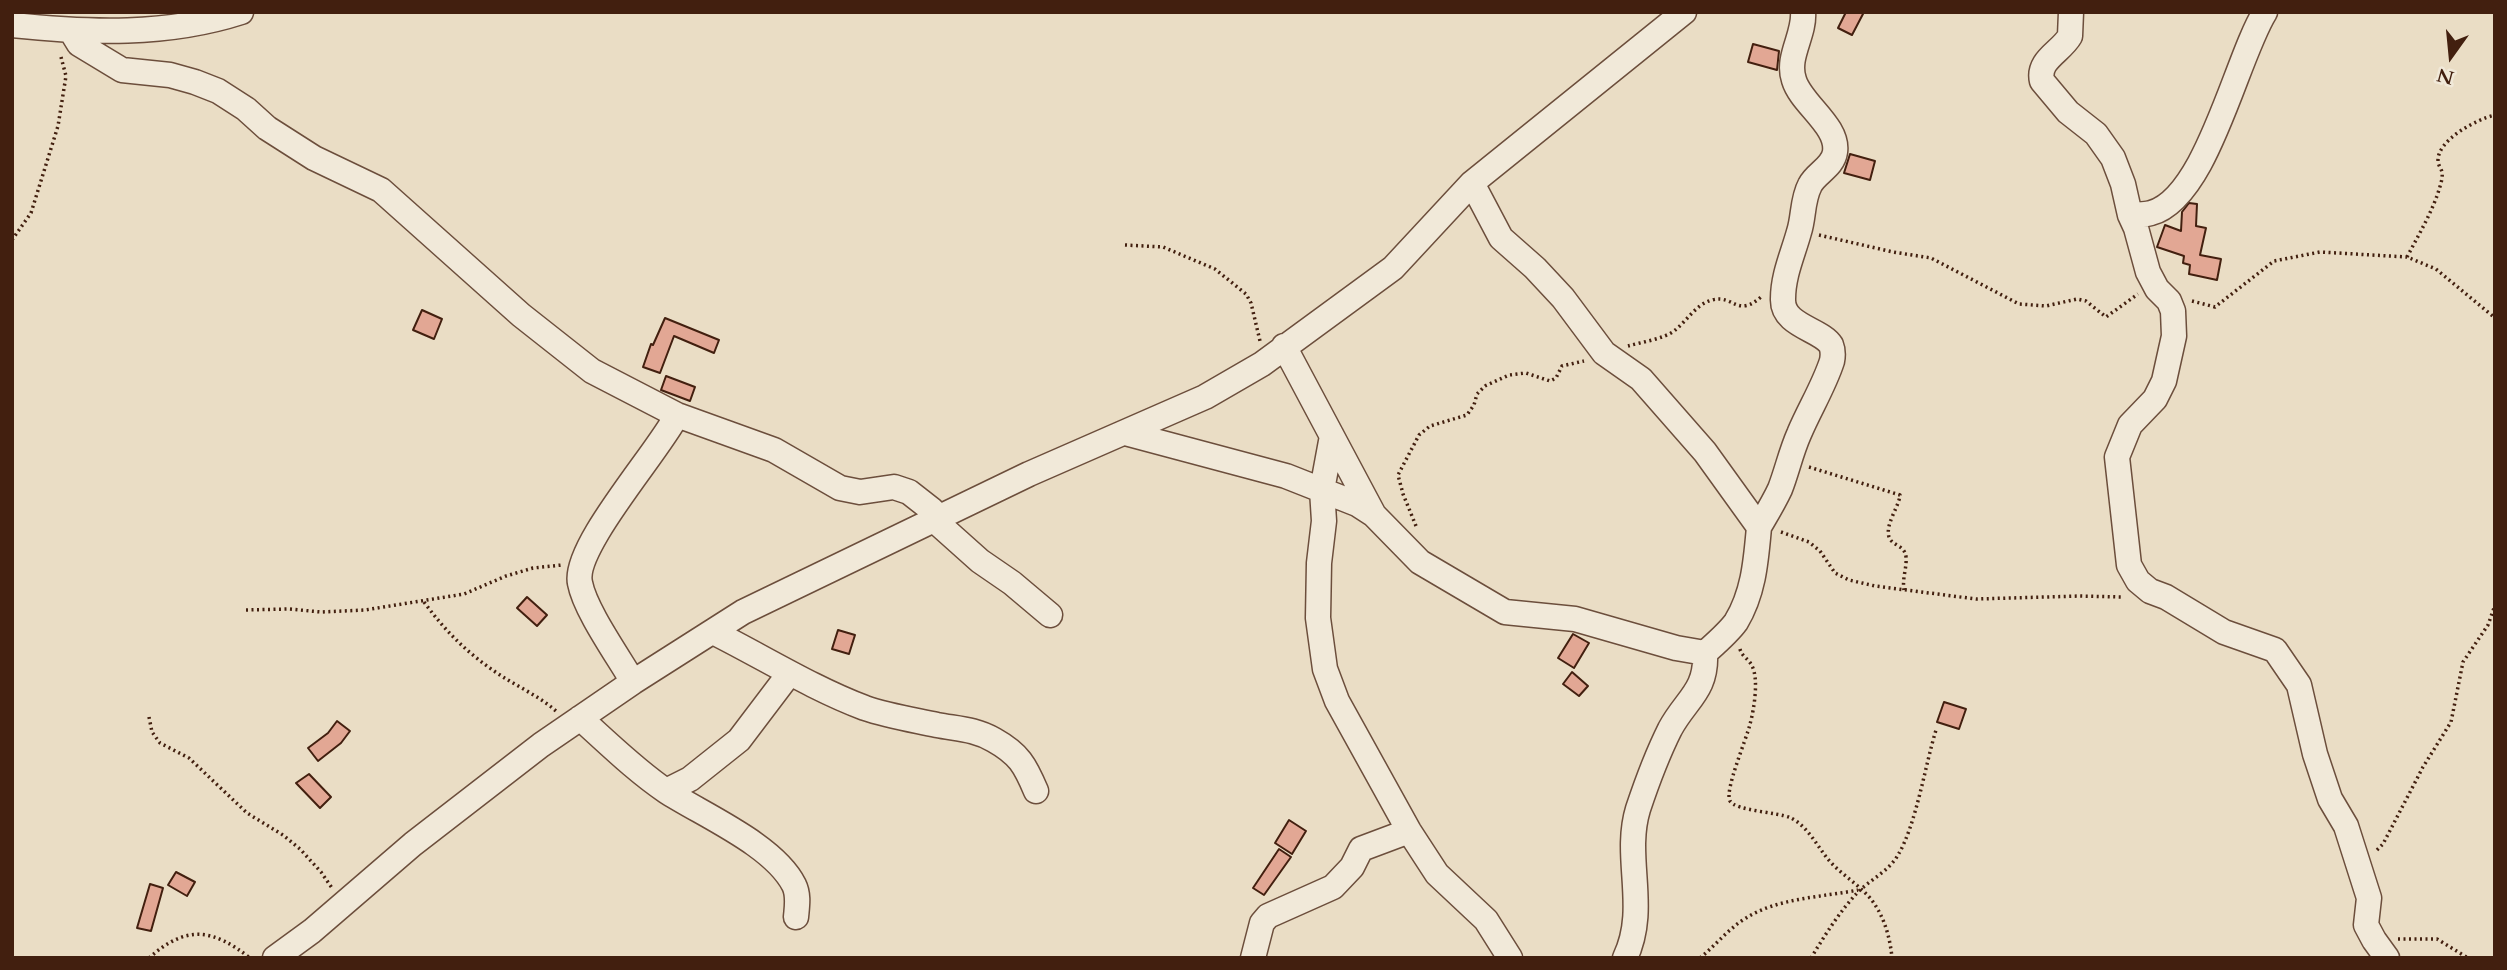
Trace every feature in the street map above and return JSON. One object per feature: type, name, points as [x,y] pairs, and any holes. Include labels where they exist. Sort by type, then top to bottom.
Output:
[{"type":"street","points":[[12,25],[62,30],[152,29],[215,21],[241,12]]},
{"type":"street","points":[[275,958],[312,931],[413,844],[575,721],[743,612],[1029,474],[1205,397],[1262,364],[1393,268],[1472,183],[1685,12]]},
{"type":"street","points":[[1625,958],[1634,936],[1636,885],[1633,841],[1636,816],[1672,725],[1706,672],[1705,653],[1735,623],[1750,589],[1755,571],[1759,527],[1779,491],[1833,354],[1828,342],[1800,324],[1784,308],[1786,272],[1800,231],[1808,190],[1817,174],[1833,160],[1835,148],[1828,129],[1803,97],[1791,71],[1803,23],[1803,12]]},
{"type":"street","points":[[2071,12],[2070,36],[2043,65],[2040,75],[2042,81],[2059,103],[2096,134],[2106,146],[2123,184],[2130,215],[2153,282],[2174,311],[2174,335],[2168,370],[2155,399],[2130,425],[2118,457],[2129,565],[2138,581],[2150,591],[2166,597],[2224,632],[2275,650],[2281,655],[2299,685],[2315,754],[2330,799],[2346,826],[2360,867],[2369,898],[2367,925],[2387,958]]},
{"type":"street","points":[[2130,215],[2153,213],[2177,195],[2186,183],[2217,130],[2265,12]]},
{"type":"street","points":[[62,30],[98,58],[122,71],[170,75],[218,91],[246,109],[267,128],[314,158],[381,190],[521,315],[593,370],[677,415],[774,450],[840,488],[860,492],[894,487],[909,492],[932,510],[935,519],[980,561],[1012,583],[1050,615]]},
{"type":"street","points":[[1472,183],[1501,238],[1563,298],[1604,353],[1641,379],[1705,452],[1759,527]]},
{"type":"street","points":[[1284,346],[1374,514],[1420,562],[1505,612],[1575,619],[1676,648],[1705,653]]},
{"type":"street","points":[[633,682],[589,607],[578,575],[580,565],[600,529],[677,415]]},
{"type":"street","points":[[1125,433],[1286,476],[1357,504],[1374,514]]},
{"type":"street","points":[[1332,436],[1322,490],[1324,521],[1320,543],[1318,618],[1325,669],[1337,701],[1409,831],[1437,873],[1486,920],[1510,958]]},
{"type":"street","points":[[713,632],[789,674],[866,708],[940,726],[975,731],[991,738],[1019,757],[1036,791]]},
{"type":"street","points":[[666,791],[690,779],[739,740],[789,674]]},
{"type":"street","points":[[575,721],[666,791],[764,852],[795,886],[798,898],[796,917]]},
{"type":"street","points":[[1253,958],[1262,923],[1268,916],[1333,887],[1352,867],[1361,849],[1409,831]]},
{"type":"path","points":[[12,240],[31,213],[64,99],[66,76],[62,30]]},
{"type":"path","points":[[2407,257],[2438,192],[2442,178],[2438,159],[2440,154],[2450,139],[2461,130],[2495,115]]},
{"type":"path","points":[[1800,231],[1931,258],[2019,304],[2046,306],[2077,299],[2106,317],[2153,282],[2215,307],[2274,261],[2291,256],[2320,252],[2407,257],[2436,269],[2495,318]]},
{"type":"path","points":[[1125,245],[1163,247],[1215,269],[1245,294],[1251,303],[1259,329],[1262,364]]},
{"type":"path","points":[[1420,562],[1422,542],[1398,475],[1419,435],[1430,426],[1467,415],[1480,390],[1509,375],[1526,373],[1550,381],[1556,378],[1562,366],[1672,333],[1701,305],[1712,300],[1720,299],[1748,307],[1786,272]]},
{"type":"path","points":[[1789,460],[1900,495],[1888,533],[1891,540],[1904,550],[1906,555],[1902,580],[1904,590]]},
{"type":"path","points":[[1759,527],[1792,534],[1809,542],[1820,551],[1835,572],[1849,580],[1904,590],[1976,599],[2124,597],[2150,591]]},
{"type":"path","points":[[246,610],[365,610],[464,594],[533,568],[580,565]]},
{"type":"path","points":[[424,601],[457,643],[499,674],[575,721]]},
{"type":"path","points":[[2360,867],[2384,844],[2423,767],[2443,738],[2456,707],[2463,662],[2492,621],[2495,605]]},
{"type":"path","points":[[1735,623],[1740,653],[1752,666],[1755,688],[1750,726],[1733,774],[1728,798],[1730,803],[1791,818],[1800,824],[1829,860],[1870,898],[1887,929],[1892,958]]},
{"type":"path","points":[[149,717],[152,732],[160,743],[189,758],[247,813],[300,849],[321,872],[343,905]]},
{"type":"path","points":[[1811,958],[1849,902],[1888,868],[1898,855],[1907,834],[1936,730]]},
{"type":"path","points":[[1700,958],[1734,926],[1749,916],[1781,904],[1860,890]]},
{"type":"path","points":[[149,958],[172,942],[198,933],[229,941],[250,958]]},
{"type":"path","points":[[2371,935],[2405,940],[2437,939],[2468,958]]},
{"type":"building","points":[[1846,12],[1864,12],[1852,35],[1838,28]]},
{"type":"building","points":[[1753,44],[1779,51],[1777,70],[1748,62]]},
{"type":"building","points":[[1850,154],[1875,161],[1870,180],[1844,173]]},
{"type":"building","points":[[2189,203],[2197,204],[2196,226],[2206,228],[2200,255],[2221,259],[2217,280],[2189,274],[2190,265],[2183,263],[2184,256],[2157,247],[2165,225],[2181,231],[2182,212]]},
{"type":"building","points":[[422,310],[442,319],[434,339],[413,330]]},
{"type":"building","points":[[665,318],[719,340],[714,353],[674,336],[660,373],[643,367],[651,344],[653,345]]},
{"type":"building","points":[[666,376],[695,387],[690,401],[661,390]]},
{"type":"building","points":[[527,597],[547,615],[537,626],[517,608]]},
{"type":"building","points":[[838,630],[855,635],[849,654],[832,649]]},
{"type":"building","points":[[1573,634],[1589,643],[1574,668],[1558,658]]},
{"type":"building","points":[[1572,672],[1588,686],[1579,696],[1563,684]]},
{"type":"building","points":[[1944,702],[1966,709],[1959,729],[1937,722]]},
{"type":"building","points":[[337,721],[350,731],[341,743],[318,761],[308,748],[328,733]]},
{"type":"building","points":[[309,774],[331,797],[320,808],[296,783]]},
{"type":"building","points":[[1289,820],[1306,831],[1292,854],[1275,843]]},
{"type":"building","points":[[1279,849],[1291,857],[1264,895],[1253,888]]},
{"type":"building","points":[[176,872],[195,882],[187,896],[168,885]]},
{"type":"building","points":[[150,884],[163,888],[151,931],[137,928]]}]
